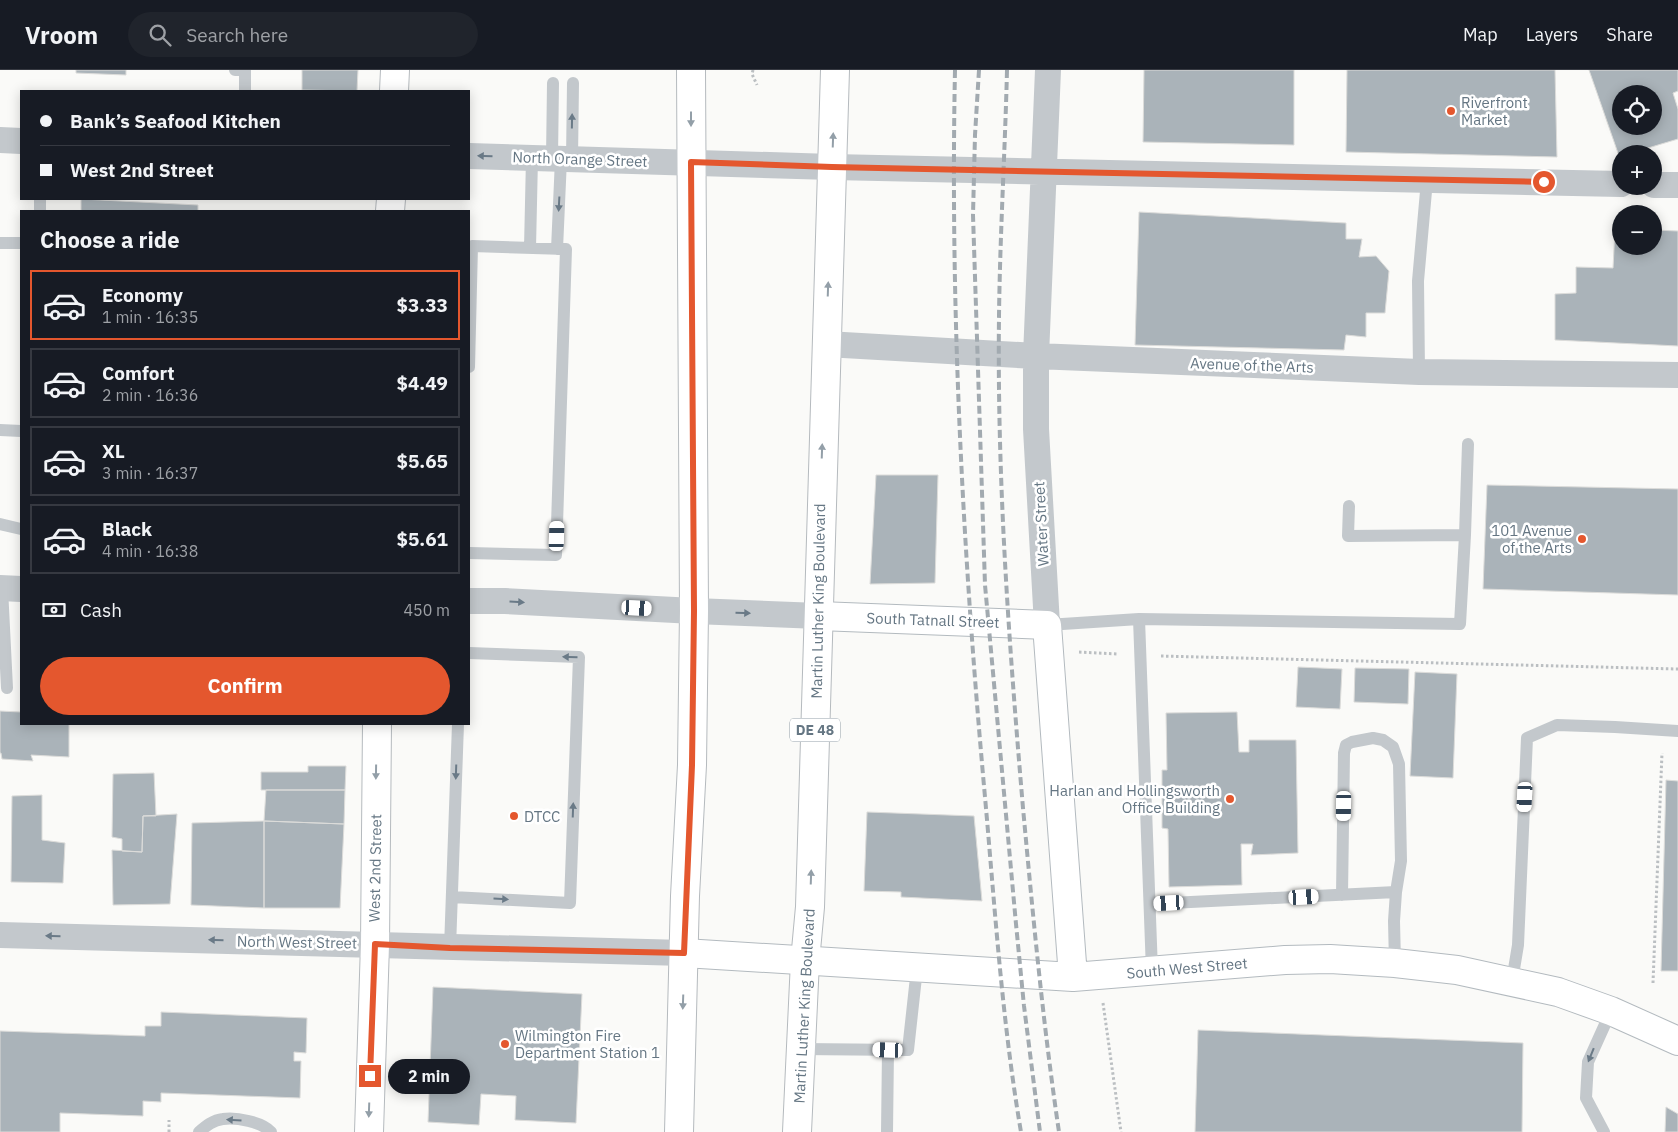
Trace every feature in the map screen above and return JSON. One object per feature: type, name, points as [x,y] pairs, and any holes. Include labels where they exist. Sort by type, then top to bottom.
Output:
[{"type":"main road","points":[[394,90],[395,70]]},
{"type":"main road","points":[[679,1132],[692,765],[694,611],[690,70]]},
{"type":"main road","name":"Martin Luther King Boulevard","points":[[797,1132],[805,960],[810,907],[835,70]]},
{"type":"main road","name":"South Tatnall Street","points":[[819,616],[1048,638]]},
{"type":"main road","name":"Water Street","points":[[1048,638],[1086,976]]},
{"type":"main road","name":"West 2nd Street","points":[[369,1132],[375,944],[377,725]]},
{"type":"main road","name":"South West Street","points":[[684,953],[917,968],[1086,976],[1284,960],[1330,959],[1395,963],[1457,970],[1558,992],[1611,1011],[1678,1041]]},
{"type":"street","name":"Water Street","points":[[1048,70],[1036,356],[1036,429],[1048,638]]},
{"type":"street","points":[[0,140],[20,141]]},
{"type":"street","name":"North Orange Street","points":[[470,156],[832,167],[1612,184]]},
{"type":"street","points":[[1662,185],[1678,185]]},
{"type":"street","name":"Avenue of the Arts","points":[[826,344],[1036,356],[1419,372],[1678,375]]},
{"type":"street","points":[[470,601],[505,601],[819,616]]},
{"type":"street","name":"North West Street","points":[[0,935],[684,953]]},
{"type":"lane","points":[[235,70],[245,70],[244,90]]},
{"type":"lane","points":[[553,83],[557,249]]},
{"type":"lane","points":[[530,248],[573,83]]},
{"type":"lane","points":[[1419,372],[1418,280],[1427,180]]},
{"type":"lane","points":[[0,243],[20,243]]},
{"type":"lane","points":[[470,327],[472,246],[566,249],[556,555],[470,553]]},
{"type":"lane","points":[[0,430],[20,432]]},
{"type":"lane","points":[[1048,638],[1138,619],[1460,624],[1468,444]]},
{"type":"lane","points":[[1348,506],[1348,536],[1464,535]]},
{"type":"lane","points":[[0,524],[20,529]]},
{"type":"lane","points":[[7,688],[8,588]]},
{"type":"lane","points":[[1138,619],[1152,971]]},
{"type":"lane","points":[[452,897],[570,903],[579,657],[470,653]]},
{"type":"lane","points":[[450,948],[458,725]]},
{"type":"lane","points":[[1512,981],[1518,945],[1527,738],[1557,725],[1678,731]]},
{"type":"lane","points":[[1342,895],[1344,752],[1346,745],[1352,742],[1373,738],[1383,740],[1393,747],[1399,764],[1401,861],[1394,921],[1395,963]]},
{"type":"lane","points":[[1150,904],[1396,892]]},
{"type":"lane","points":[[800,1049],[908,1050],[917,968]]},
{"type":"lane","points":[[1604,1132],[1586,1098],[1586,1089],[1588,1062],[1611,1011]]},
{"type":"lane","points":[[887,1132],[888,1050]]},
{"type":"lane","points":[[198,1132],[210,1123],[223,1119],[249,1121],[267,1127],[271,1132]]},
{"type":"path","points":[[753,70],[752,74],[757,85]]},
{"type":"path","points":[[1048,638],[1140,656],[1678,669]]},
{"type":"path","points":[[1653,983],[1662,750]]},
{"type":"path","points":[[1086,976],[1121,1132]]},
{"type":"path","points":[[169,1120],[169,1132]]},
{"type":"building","points":[[76,70],[126,70],[126,75],[76,73]]},
{"type":"building","points":[[302,70],[358,70],[357,90],[302,90]]},
{"type":"building","points":[[1144,70],[1294,70],[1294,145],[1143,142]]},
{"type":"building","name":"Riverfront Market","points":[[1347,70],[1555,70],[1557,157],[1346,152]]},
{"type":"building","points":[[1589,70],[1678,70],[1678,91],[1673,93],[1678,109],[1678,139],[1658,145],[1615,145]]},
{"type":"building","points":[[81,200],[198,205],[198,210],[81,210]]},
{"type":"building","points":[[1139,212],[1346,223],[1346,239],[1362,239],[1359,257],[1376,256],[1389,271],[1385,313],[1366,313],[1366,337],[1346,335],[1344,350],[1135,345]]},
{"type":"building","points":[[1662,230],[1678,231],[1678,346],[1555,340],[1555,294],[1576,293],[1576,267],[1613,268],[1614,255],[1662,255]]},
{"type":"building","points":[[876,475],[938,475],[935,583],[870,584]]},
{"type":"building","name":"101 Avenue of the Arts","points":[[1487,485],[1678,489],[1678,595],[1483,589]]},
{"type":"building","points":[[1298,667],[1342,669],[1340,709],[1296,707]]},
{"type":"building","points":[[1355,668],[1409,669],[1408,704],[1354,702]]},
{"type":"building","points":[[1415,672],[1457,674],[1453,778],[1410,776]]},
{"type":"building","points":[[0,711],[20,712],[20,725],[69,725],[69,757],[31,755],[33,761],[2,759],[0,753]]},
{"type":"building","name":"Harlan and Hollingsworth Office Building","points":[[1237,712],[1239,752],[1249,752],[1249,740],[1296,740],[1298,853],[1251,855],[1253,844],[1241,844],[1242,885],[1169,887],[1168,829],[1162,828],[1162,770],[1167,770],[1166,713]]},
{"type":"building","points":[[308,766],[346,766],[345,790],[261,790],[261,772],[308,772]]},
{"type":"building","points":[[154,773],[156,816],[143,816],[142,852],[122,851],[122,839],[112,837],[113,774]]},
{"type":"building","points":[[1666,780],[1678,781],[1678,971],[1661,971]]},
{"type":"building","points":[[266,790],[345,790],[344,824],[264,821]]},
{"type":"building","points":[[42,795],[42,840],[65,843],[63,883],[11,882],[12,796]]},
{"type":"building","points":[[867,812],[974,816],[982,901],[901,897],[901,892],[864,891]]},
{"type":"building","points":[[177,814],[170,904],[113,905],[112,850],[142,852],[143,816]]},
{"type":"building","points":[[264,821],[344,824],[340,908],[264,908]]},
{"type":"building","points":[[264,821],[264,908],[191,905],[192,823]]},
{"type":"building","name":"Wilmington Fire Department Station 1","points":[[433,987],[582,994],[576,1123],[515,1120],[516,1096],[481,1094],[479,1125],[428,1122]]},
{"type":"building","points":[[161,1012],[307,1018],[306,1053],[294,1052],[294,1061],[301,1061],[300,1098],[161,1093],[161,1102],[143,1101],[143,1116],[60,1113],[60,1132],[0,1132],[0,1031],[145,1036],[145,1026],[161,1026]]},
{"type":"building","points":[[1198,1030],[1523,1043],[1522,1132],[1195,1132]]},
{"type":"building","points":[[1666,1107],[1678,1114],[1678,1132],[1665,1132]]},
{"type":"railway","points":[[955,70],[954,252],[956,343],[970,615],[1000,965],[1014,1090],[1021,1132]]},
{"type":"railway","points":[[979,70],[973,215],[985,585],[1024,1006],[1040,1132]]},
{"type":"railway","points":[[1007,70],[999,316],[1000,439],[1005,562],[1018,746],[1031,889],[1043,1010],[1059,1132]]},
{"type":"place","name":"Riverfront Market","points":[[1451,111]]},
{"type":"place","name":"101 Avenue of the Arts","points":[[1582,539]]},
{"type":"place","name":"Harlan and Hollingsworth Office Building","points":[[1230,799]]},
{"type":"place","name":"DTCC","points":[[514,816]]},
{"type":"place","name":"Wilmington Fire Department Station 1","points":[[505,1044]]},
{"type":"route","points":[[370,1076],[375,944],[450,948],[684,953],[692,765],[694,611],[691,162],[832,167],[1544,182]]}]
